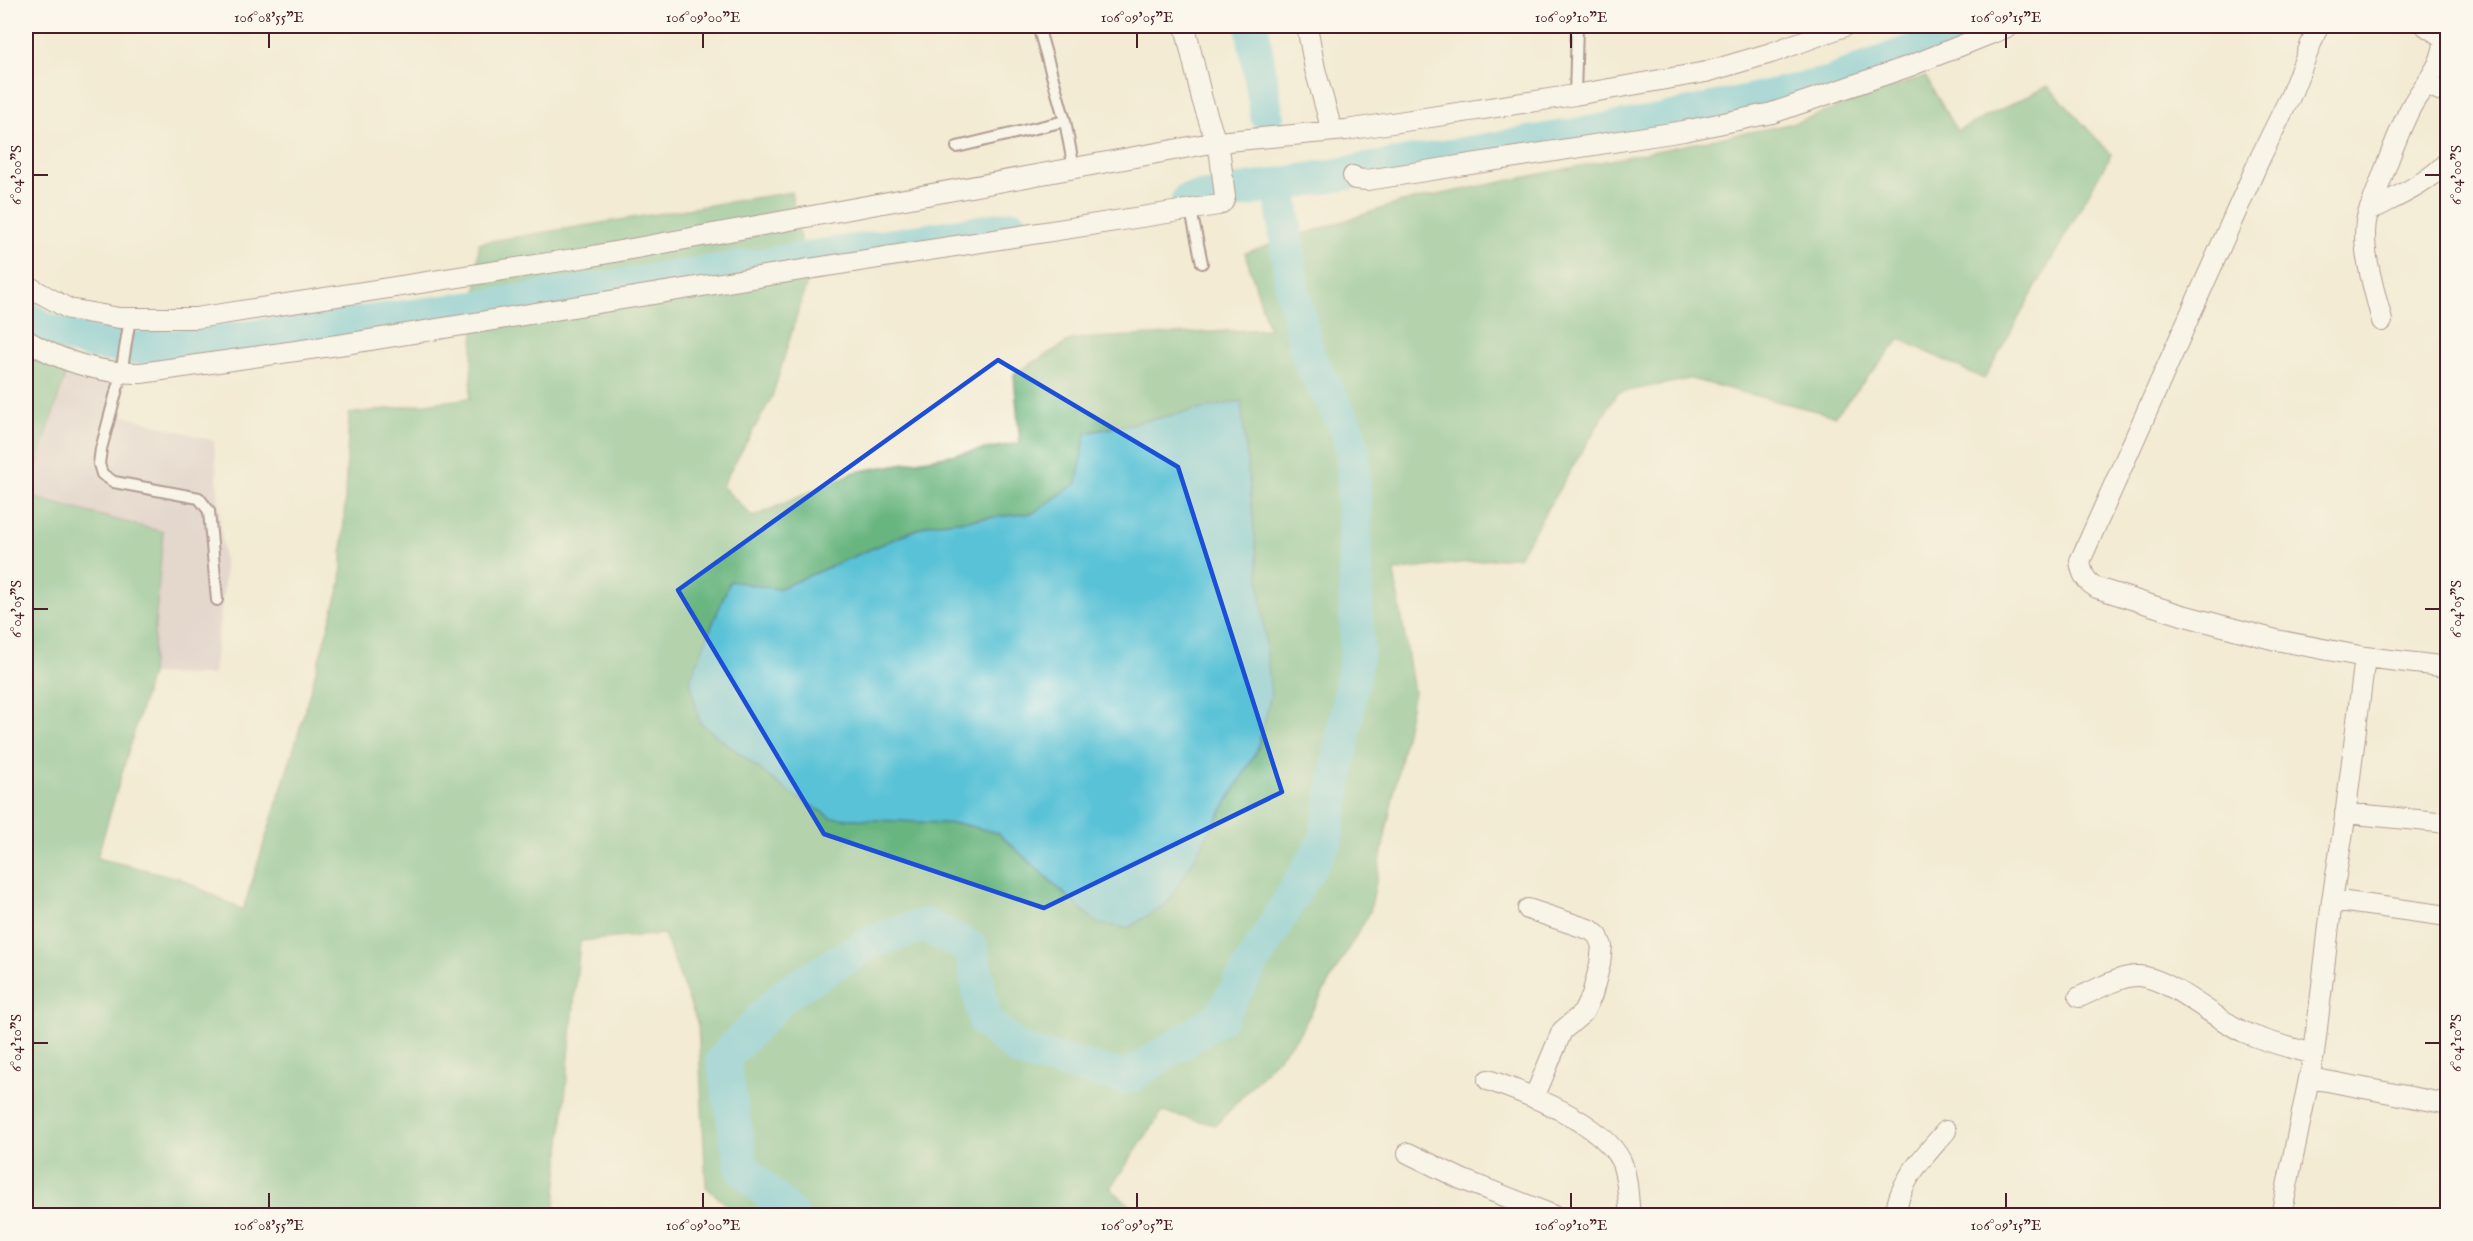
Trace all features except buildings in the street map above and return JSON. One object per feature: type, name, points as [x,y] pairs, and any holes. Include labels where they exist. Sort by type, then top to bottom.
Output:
[{"type":"street","points":[[26,340],[47,353],[93,369],[122,367],[141,373],[345,344],[770,274],[1191,211],[1218,205],[1225,197],[1224,146],[1202,99],[1185,26]]},
{"type":"street","points":[[1307,26],[1324,131]]},
{"type":"street","points":[[26,285],[69,309],[129,324],[196,318],[587,257],[1074,169],[1575,95],[1706,72],[1845,26]]},
{"type":"street","points":[[1353,176],[1355,179],[1366,180],[1684,131],[1772,113],[1910,66],[2010,26]]},
{"type":"street","points":[[2318,26],[2290,97],[2241,199],[2080,561],[2087,582],[2097,588],[2182,615],[2276,640],[2365,657],[2448,667]]},
{"type":"street","points":[[2382,321],[2364,236],[2366,220],[2411,108],[2439,64],[2444,50],[2444,38],[2426,26]]},
{"type":"street","points":[[2426,84],[2448,94]]},
{"type":"street","points":[[2369,211],[2418,186],[2448,161]]},
{"type":"street","points":[[2281,1215],[2311,1078],[2332,900],[2365,657]]},
{"type":"street","points":[[2345,813],[2448,823]]},
{"type":"street","points":[[2332,900],[2448,916]]},
{"type":"street","points":[[1528,909],[1591,930],[1598,936],[1602,946],[1600,964],[1588,1005],[1577,1019],[1562,1031],[1534,1098]]},
{"type":"street","points":[[2079,997],[2125,978],[2137,976],[2148,978],[2167,986],[2243,1032],[2314,1054]]},
{"type":"street","points":[[2311,1078],[2448,1104]]},
{"type":"street","points":[[1488,1080],[1534,1098],[1594,1132],[1616,1153],[1622,1163],[1627,1184],[1629,1215]]},
{"type":"street","points":[[1896,1215],[1902,1186],[1946,1131]]},
{"type":"street","points":[[1408,1154],[1461,1179],[1555,1215]]},
{"type":"lane","points":[[1038,26],[1065,121],[1074,169]]},
{"type":"lane","points":[[1575,95],[1577,26]]},
{"type":"lane","points":[[957,147],[1065,121]]},
{"type":"lane","points":[[1191,211],[1202,263]]},
{"type":"lane","points":[[129,324],[122,367],[101,449],[99,464],[102,474],[114,482],[199,498],[205,504],[209,511],[217,600]]},
{"type":"highlighted area","points":[[998,360],[1178,467],[1282,792],[1044,908],[824,834],[678,590]]},
{"type":"shaded area","points":[[71,357],[122,366],[115,413],[214,441],[225,576],[213,675],[151,674],[163,532],[27,496]]},
{"type":"green space","points":[[1925,76],[1957,131],[2048,86],[2111,154],[1984,379],[1900,339],[1835,416],[1690,379],[1617,393],[1519,556],[1394,571],[1414,692],[1370,912],[1297,1037],[1216,1125],[1162,1112],[1110,1188],[1142,1215],[738,1215],[706,1187],[698,1025],[664,934],[580,941],[554,1215],[26,1215],[26,339],[71,357],[27,496],[163,532],[151,674],[97,858],[179,878],[243,910],[295,745],[341,582],[349,414],[470,398],[479,243],[791,192],[808,279],[772,397],[722,486],[753,517],[855,472],[1020,443],[1014,374],[1073,339],[1269,329],[1245,253],[1402,202],[1794,123]]},
{"type":"water","points":[[1241,401],[1271,695],[1257,751],[1168,903],[1128,928],[1098,924],[998,833],[961,824],[832,818],[790,793],[699,722],[690,680],[730,581],[778,589],[929,524],[1033,513],[1077,483],[1086,433]]},
{"type":"waterway","points":[[1252,26],[1267,116]]},
{"type":"waterway","points":[[1188,200],[1653,122],[1830,83],[1976,26]]},
{"type":"waterway","points":[[792,1216],[742,1168],[723,1059],[785,994],[873,941],[925,925],[971,948],[985,1021],[1020,1051],[1127,1078],[1220,1017],[1326,839],[1357,652],[1353,451],[1346,426],[1308,357],[1291,283],[1282,202]]},
{"type":"waterway","points":[[26,316],[43,328],[93,343],[139,348],[191,345],[488,306],[1013,227]]}]
